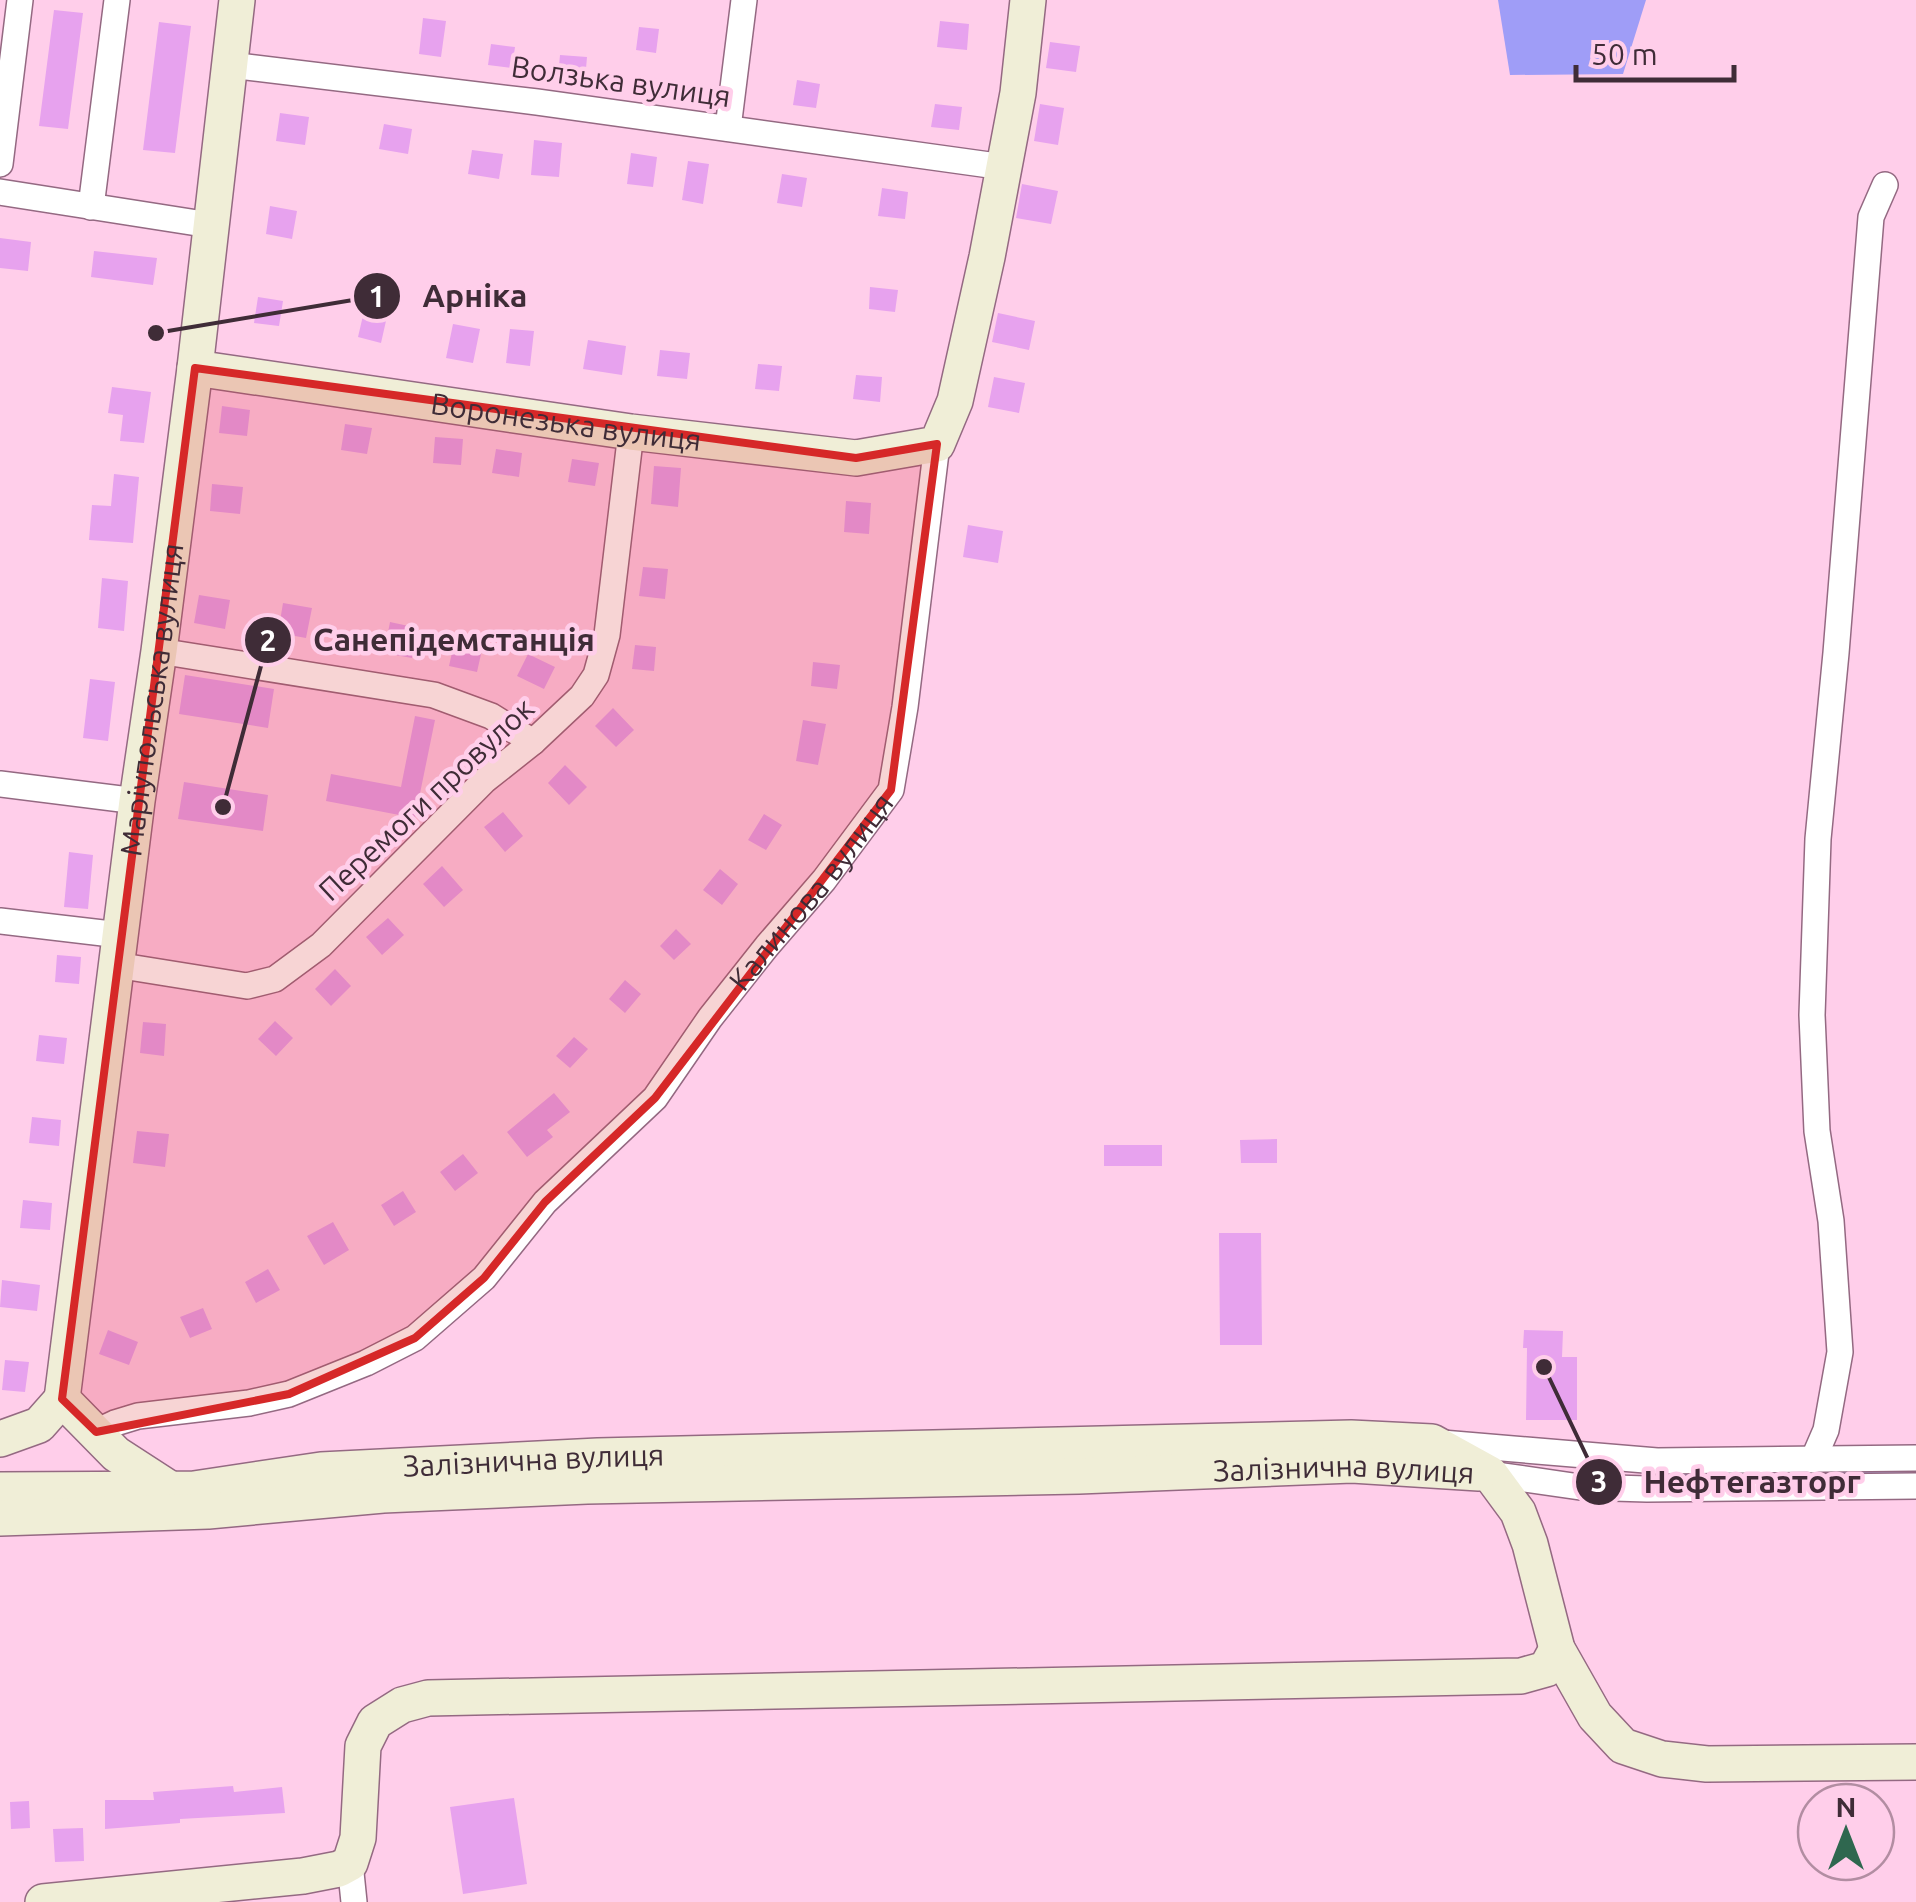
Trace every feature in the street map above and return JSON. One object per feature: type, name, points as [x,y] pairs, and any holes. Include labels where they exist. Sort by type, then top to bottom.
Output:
[{"type":"street","points":[[0,164],[20,0]]},
{"type":"street","points":[[92,207],[117,0]]},
{"type":"street","name":"Маріупольська вулиця","points":[[62,1399],[195,368],[238,0]]},
{"type":"street","points":[[728,128],[744,0]]},
{"type":"street","name":"Калинова вулиця","points":[[96,1432],[138,1416],[231,1406],[288,1394],[366,1363],[415,1338],[484,1278],[545,1202],[655,1098],[710,1018],[824,880],[891,790],[937,444],[955,400],[988,256],[1018,93],[1028,0]]},
{"type":"street","name":"Волзька вулиця","points":[[230,65],[728,128],[1004,168]]},
{"type":"street","points":[[1813,1460],[1826,1430],[1840,1352],[1831,1221],[1817,1130],[1812,1015],[1818,839],[1872,217],[1885,185]]},
{"type":"street","points":[[0,192],[210,225]]},
{"type":"street","name":"Воронезька вулиця","points":[[195,368],[631,432],[856,458],[937,444]]},
{"type":"street","name":"Перемоги провулок","points":[[0,921],[247,986],[274,979],[320,944],[486,780],[534,742],[582,696],[596,675],[607,635],[631,432]]},
{"type":"street","points":[[159,651],[434,695],[491,716],[534,742]]},
{"type":"street","points":[[0,784],[137,801]]},
{"type":"street","points":[[0,1439],[39,1425],[62,1399],[116,1454],[170,1489]]},
{"type":"street","name":"Залізнична вулиця","points":[[0,1490],[194,1489],[320,1470],[598,1456],[1351,1438],[1432,1442],[1490,1474]]},
{"type":"street","points":[[1432,1442],[1657,1461],[1916,1458]]},
{"type":"street","name":"Залізнична вулиця","points":[[0,1518],[208,1512],[383,1495],[588,1486],[1352,1466],[1490,1474]]},
{"type":"street","points":[[1490,1474],[1580,1487],[1647,1489],[1916,1486]]},
{"type":"street","points":[[1490,1474],[1518,1512],[1557,1649],[1596,1716],[1623,1746],[1662,1758],[1707,1764],[1916,1762]]},
{"type":"street","points":[[354,1902],[350,1863],[358,1838],[363,1746],[376,1722],[402,1704],[428,1698],[1521,1676],[1546,1670],[1557,1649]]},
{"type":"street","points":[[42,1902],[303,1876],[350,1863]]},
{"type":"highlighted area","points":[[195,368],[856,458],[937,444],[891,790],[655,1098],[545,1202],[484,1278],[415,1338],[289,1394],[96,1432],[62,1399]]},
{"type":"shaded area","points":[[1498,0],[1646,0],[1623,74],[1510,75]]},
{"type":"shaded area","points":[[1916,1466],[1916,1474],[1680,1480],[1680,1472]]},
{"type":"building","points":[[54,10],[83,13],[68,129],[39,126]]},
{"type":"building","points":[[423,18],[446,21],[441,57],[419,54]]},
{"type":"building","points":[[940,21],[969,24],[967,50],[937,47]]},
{"type":"building","points":[[159,22],[191,26],[175,153],[143,150]]},
{"type":"building","points":[[639,27],[659,29],[656,53],[636,50]]},
{"type":"building","points":[[1050,42],[1080,46],[1076,72],[1046,68]]},
{"type":"building","points":[[491,44],[515,47],[512,68],[488,65]]},
{"type":"building","points":[[560,55],[587,57],[585,80],[558,77]]},
{"type":"building","points":[[797,80],[820,84],[816,108],[793,105]]},
{"type":"building","points":[[935,104],[962,107],[959,130],[931,127]]},
{"type":"building","points":[[1040,104],[1064,108],[1058,145],[1034,141]]},
{"type":"building","points":[[280,113],[309,117],[305,145],[276,141]]},
{"type":"building","points":[[384,124],[412,129],[408,154],[379,149]]},
{"type":"building","points":[[534,140],[562,143],[559,177],[531,175]]},
{"type":"building","points":[[472,150],[503,154],[499,179],[468,174]]},
{"type":"building","points":[[631,153],[657,157],[653,187],[627,184]]},
{"type":"building","points":[[688,161],[709,164],[703,204],[682,200]]},
{"type":"building","points":[[782,174],[807,178],[802,207],[777,203]]},
{"type":"building","points":[[1022,184],[1058,191],[1051,224],[1016,218]]},
{"type":"building","points":[[882,188],[908,192],[905,219],[878,216]]},
{"type":"building","points":[[270,206],[297,211],[292,239],[266,234]]},
{"type":"building","points":[[0,238],[31,242],[28,271],[0,268]]},
{"type":"building","points":[[94,251],[157,258],[153,285],[91,277]]},
{"type":"building","points":[[870,287],[898,290],[895,312],[869,309]]},
{"type":"building","points":[[258,297],[283,301],[279,326],[254,323]]},
{"type":"building","points":[[365,307],[388,312],[381,343],[358,337]]},
{"type":"building","points":[[998,313],[1035,321],[1029,350],[992,342]]},
{"type":"building","points":[[453,324],[480,329],[473,363],[446,358]]},
{"type":"building","points":[[510,329],[534,331],[530,366],[506,363]]},
{"type":"building","points":[[588,340],[626,346],[622,375],[583,369]]},
{"type":"building","points":[[660,350],[690,353],[687,379],[657,376]]},
{"type":"building","points":[[758,364],[782,366],[779,391],[755,389]]},
{"type":"building","points":[[856,375],[882,377],[880,402],[853,399]]},
{"type":"building","points":[[994,377],[1025,383],[1019,413],[988,407]]},
{"type":"building","points":[[112,387],[151,392],[144,443],[120,441],[123,415],[108,413]]},
{"type":"building","points":[[222,406],[250,410],[247,436],[219,433]]},
{"type":"building","points":[[345,424],[372,428],[367,454],[341,450]]},
{"type":"building","points":[[435,437],[463,439],[461,465],[433,463]]},
{"type":"building","points":[[496,449],[522,453],[519,477],[492,473]]},
{"type":"building","points":[[572,459],[599,463],[595,486],[568,482]]},
{"type":"building","points":[[654,466],[681,468],[678,507],[651,504]]},
{"type":"building","points":[[114,474],[139,477],[133,543],[89,540],[92,505],[111,506]]},
{"type":"building","points":[[212,484],[243,487],[240,514],[210,511]]},
{"type":"building","points":[[846,501],[871,503],[869,534],[844,532]]},
{"type":"building","points":[[968,525],[1003,531],[998,563],[963,557]]},
{"type":"building","points":[[643,567],[668,569],[665,599],[639,596]]},
{"type":"building","points":[[102,578],[128,581],[124,631],[98,628]]},
{"type":"building","points":[[199,595],[230,600],[225,629],[194,623]]},
{"type":"building","points":[[283,603],[312,608],[306,638],[278,633]]},
{"type":"building","points":[[390,622],[418,628],[412,658],[384,653]]},
{"type":"building","points":[[456,635],[484,641],[477,672],[449,666]]},
{"type":"building","points":[[635,645],[656,647],[654,671],[632,669]]},
{"type":"building","points":[[528,654],[555,667],[544,689],[517,676]]},
{"type":"building","points":[[813,662],[840,665],[837,689],[811,686]]},
{"type":"building","points":[[185,675],[274,689],[268,728],[179,714]]},
{"type":"building","points":[[90,679],[115,682],[108,741],[83,738]]},
{"type":"building","points":[[613,708],[634,730],[616,747],[595,726]]},
{"type":"building","points":[[415,716],[435,720],[415,818],[326,801],[331,774],[401,787]]},
{"type":"building","points":[[803,720],[826,724],[818,765],[796,761]]},
{"type":"building","points":[[565,765],[587,787],[569,805],[548,783]]},
{"type":"building","points":[[184,782],[268,795],[263,831],[178,819]]},
{"type":"building","points":[[503,812],[523,836],[505,852],[484,827]]},
{"type":"building","points":[[764,814],[782,825],[766,850],[748,840]]},
{"type":"building","points":[[69,852],[93,855],[88,909],[64,907]]},
{"type":"building","points":[[442,866],[463,890],[444,907],[423,884]]},
{"type":"building","points":[[720,869],[738,884],[722,905],[703,890]]},
{"type":"building","points":[[388,918],[404,935],[382,955],[366,937]]},
{"type":"building","points":[[676,929],[691,944],[674,960],[660,946]]},
{"type":"building","points":[[57,955],[81,957],[79,984],[55,982]]},
{"type":"building","points":[[335,969],[351,986],[331,1006],[315,989]]},
{"type":"building","points":[[625,980],[641,994],[625,1013],[609,999]]},
{"type":"building","points":[[275,1021],[293,1038],[276,1056],[258,1039]]},
{"type":"building","points":[[143,1022],[166,1024],[164,1056],[140,1053]]},
{"type":"building","points":[[39,1035],[67,1038],[64,1064],[36,1061]]},
{"type":"building","points":[[574,1037],[588,1049],[570,1068],[556,1056]]},
{"type":"building","points":[[554,1093],[570,1112],[547,1130],[553,1137],[527,1157],[507,1132]]},
{"type":"building","points":[[32,1117],[61,1120],[59,1146],[29,1143]]},
{"type":"building","points":[[137,1131],[169,1134],[165,1167],[133,1163]]},
{"type":"building","points":[[1277,1139],[1277,1163],[1241,1163],[1240,1140]]},
{"type":"building","points":[[1104,1145],[1162,1145],[1162,1166],[1104,1166]]},
{"type":"building","points":[[463,1154],[478,1173],[455,1191],[440,1172]]},
{"type":"building","points":[[403,1191],[416,1212],[394,1226],[381,1205]]},
{"type":"building","points":[[23,1200],[52,1203],[50,1230],[20,1228]]},
{"type":"building","points":[[333,1222],[349,1250],[324,1265],[307,1236]]},
{"type":"building","points":[[1219,1233],[1261,1233],[1262,1345],[1220,1345]]},
{"type":"building","points":[[268,1269],[280,1290],[256,1303],[245,1282]]},
{"type":"building","points":[[2,1280],[40,1285],[37,1311],[0,1307]]},
{"type":"building","points":[[203,1308],[212,1329],[190,1338],[180,1317]]},
{"type":"building","points":[[108,1330],[138,1342],[129,1365],[99,1354]]},
{"type":"building","points":[[1524,1330],[1563,1331],[1562,1357],[1577,1357],[1577,1420],[1526,1420]]},
{"type":"building","points":[[5,1360],[29,1362],[25,1392],[2,1390]]},
{"type":"building","points":[[233,1786],[234,1792],[282,1787],[285,1813],[180,1819],[180,1823],[105,1829],[105,1800],[154,1800],[153,1792]]},
{"type":"building","points":[[514,1798],[527,1884],[463,1894],[450,1807]]},
{"type":"building","points":[[29,1801],[30,1828],[11,1829],[10,1802]]},
{"type":"building","points":[[83,1828],[84,1861],[55,1862],[53,1829]]},
{"type":"place","name":"Арніка","points":[[156,333]]},
{"type":"place","name":"Санепідемстанція","points":[[223,807]]},
{"type":"place","name":"Нефтегазторг","points":[[1544,1367]]}]
